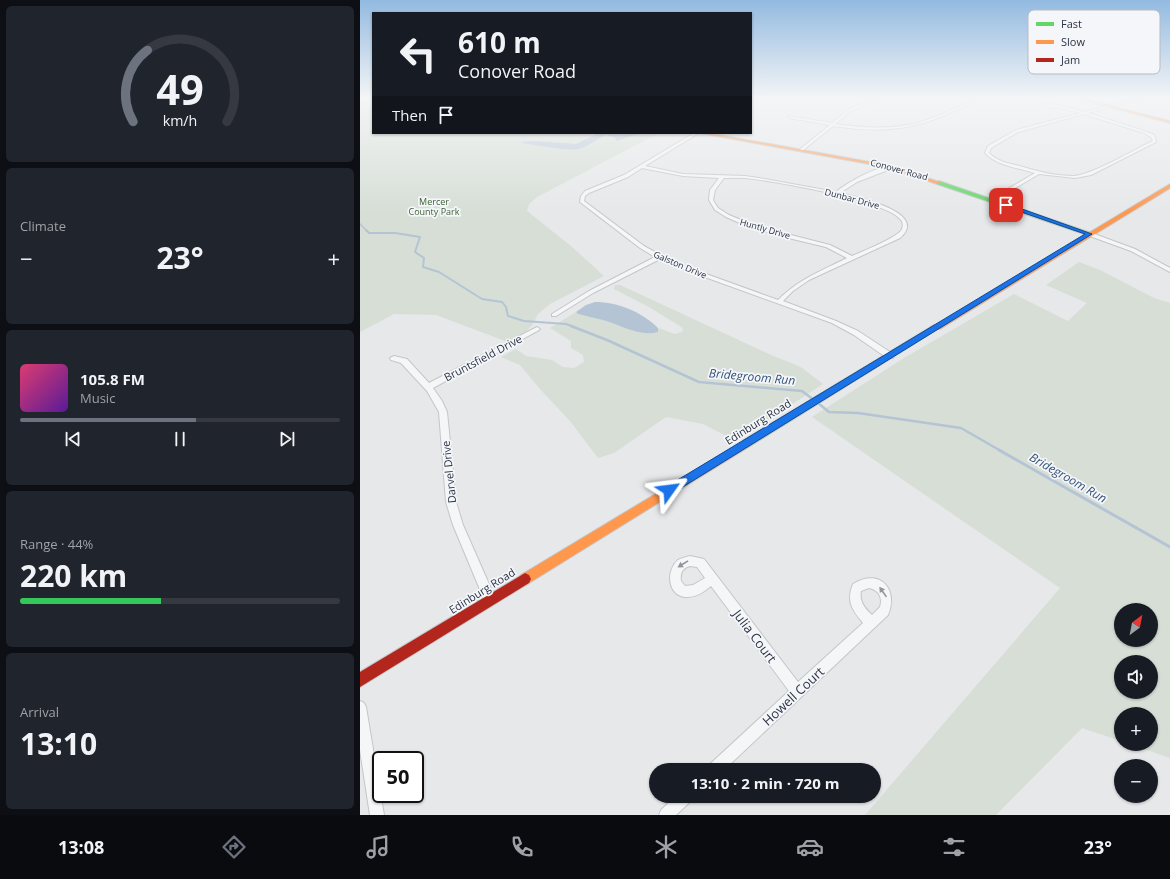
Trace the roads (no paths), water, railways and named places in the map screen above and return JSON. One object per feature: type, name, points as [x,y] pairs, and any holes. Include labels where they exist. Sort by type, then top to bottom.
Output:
[{"type":"main road","name":"Conover Road","points":[[725,137],[892,167],[1089,234]]},
{"type":"main road","name":"Edinburg Road","points":[[360,680],[815,401],[1170,186]]},
{"type":"street","name":"Galston Drive","points":[[690,137],[617,180],[587,192],[582,199],[583,202],[636,243],[660,258],[845,327],[890,356]]},
{"type":"street","points":[[801,150],[817,137]]},
{"type":"street","points":[[1007,137],[987,149],[989,155],[996,160],[1038,173],[1070,178],[1089,174],[1154,142],[1156,139],[1154,137]]},
{"type":"street","name":"Dunbar Drive","points":[[641,167],[684,175],[757,179],[836,194],[865,201],[885,208],[898,215],[906,225],[904,231],[898,237],[803,282],[779,302]]},
{"type":"street","points":[[836,194],[844,186],[854,180],[892,167]]},
{"type":"street","points":[[991,200],[1038,173]]},
{"type":"street","name":"Huntly Drive","points":[[723,176],[711,195],[714,206],[721,213],[740,222],[828,246],[852,259]]},
{"type":"street","points":[[1089,234],[1133,250],[1170,270]]},
{"type":"street","points":[[554,315],[591,292],[660,258]]},
{"type":"street","name":"Bruntsfield Drive","points":[[428,387],[537,329]]},
{"type":"street","name":"Darvel Drive","points":[[394,358],[404,361],[428,387],[438,401],[443,412],[451,502],[458,526],[490,600]]},
{"type":"street","name":"Julia Court","points":[[712,579],[798,692]]},
{"type":"street","name":"Howell Court","points":[[722,763],[871,623]]},
{"type":"street","points":[[360,707],[377,815]]},
{"type":"street","points":[[666,815],[679,803]]},
{"type":"water","points":[[591,137],[602,137],[585,147],[578,149],[558,149],[522,142],[534,141],[576,144]]},
{"type":"water","points":[[614,137],[629,137],[617,141]]},
{"type":"water","points":[[595,302],[604,302],[629,309],[652,322],[658,328],[658,332],[637,332],[603,320],[578,314],[576,312],[586,305]]},
{"type":"waterway","name":"Bridegroom Run","points":[[360,224],[369,233],[395,233],[420,237],[415,252],[424,258],[423,267],[439,272],[482,299],[502,302],[506,307],[508,316],[524,321],[566,324],[574,327]]},
{"type":"waterway","name":"Bridegroom Run","points":[[571,326],[607,340],[699,382],[802,391],[814,400]]},
{"type":"waterway","name":"Bridegroom Run","points":[[818,403],[829,412],[858,413],[961,428],[1001,451]]},
{"type":"waterway","name":"Bridegroom Run","points":[[999,450],[1170,547]]},
{"type":"park label","name":"Mercer County Park","points":[[434,208]]}]
